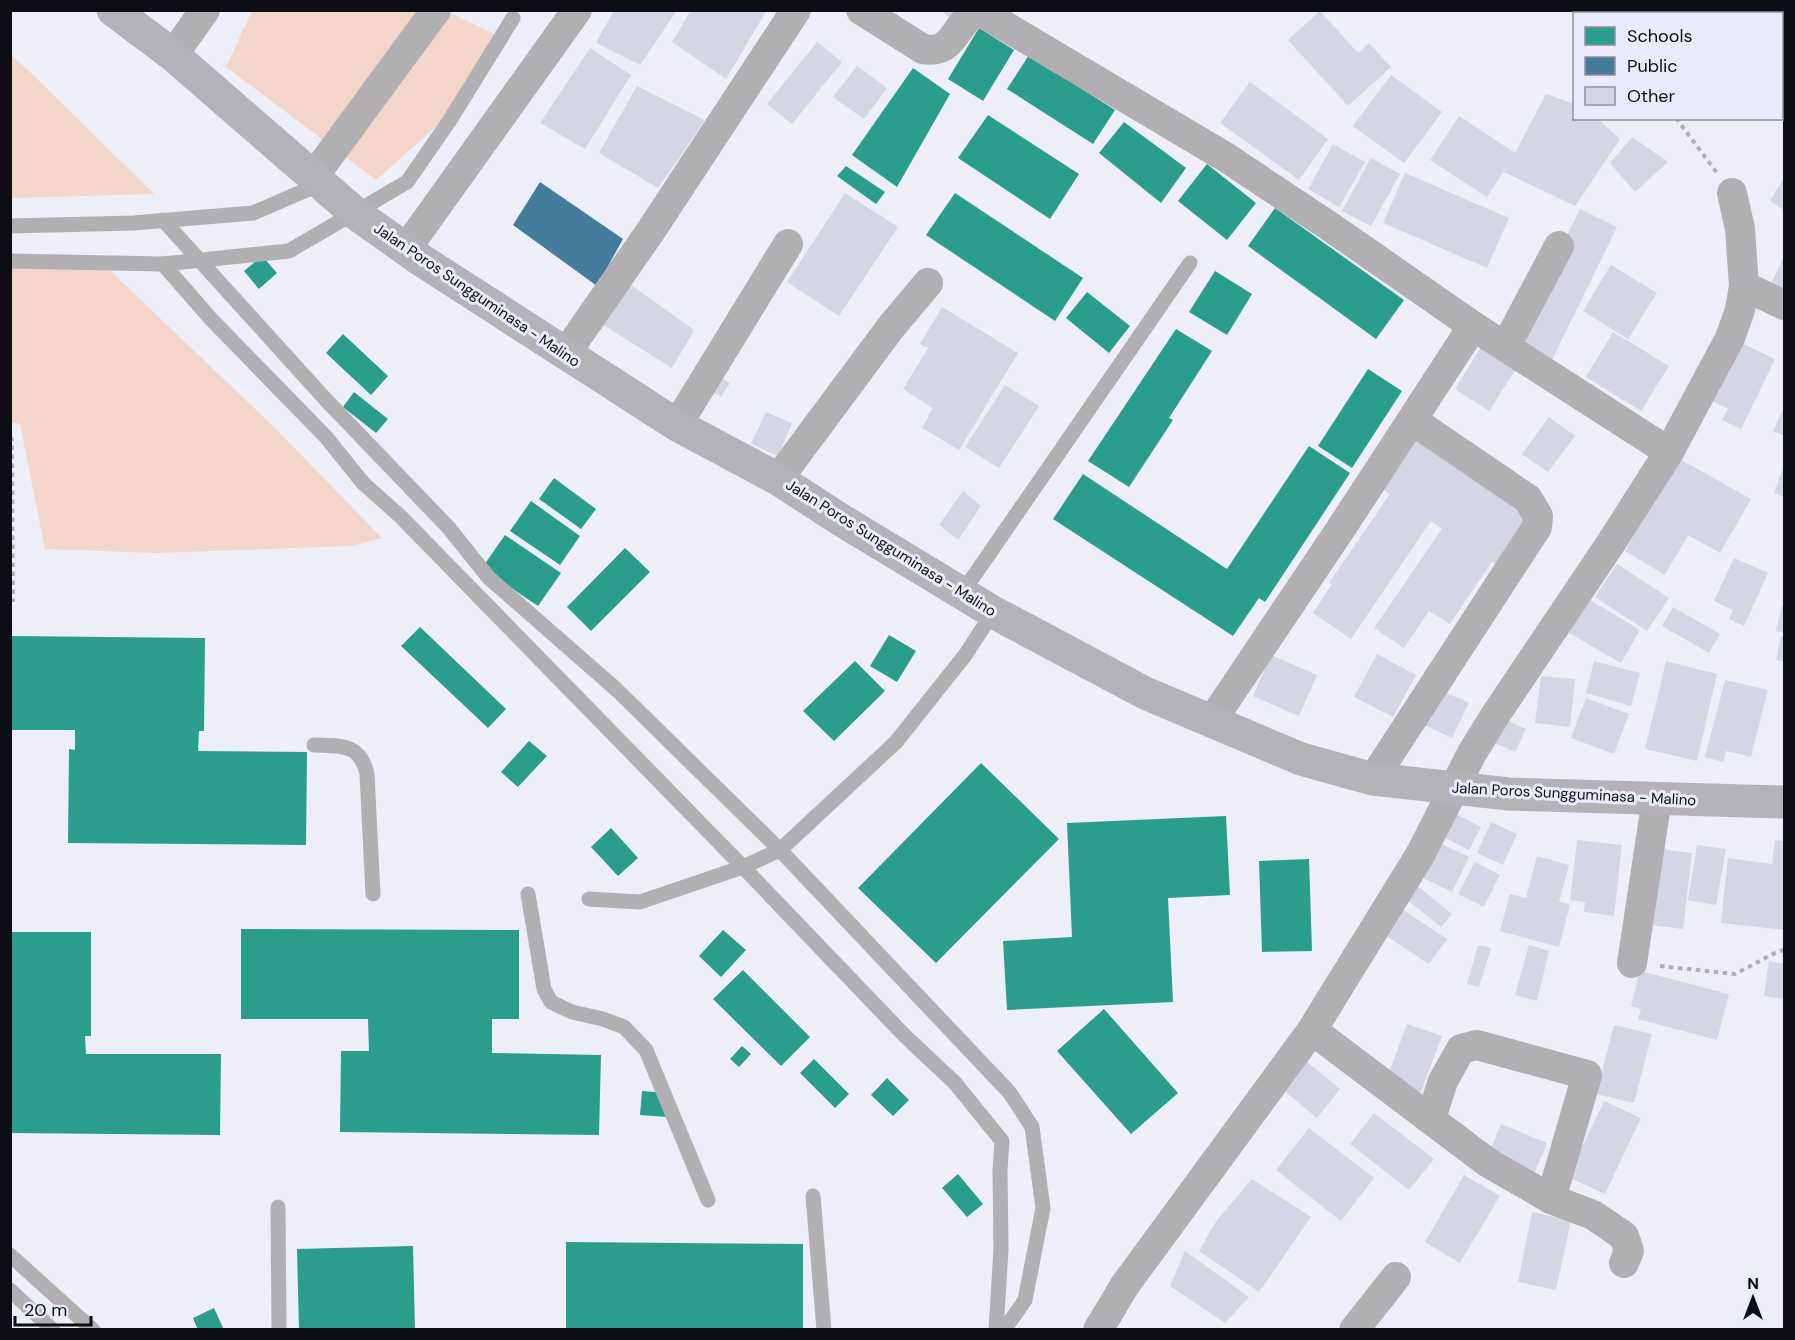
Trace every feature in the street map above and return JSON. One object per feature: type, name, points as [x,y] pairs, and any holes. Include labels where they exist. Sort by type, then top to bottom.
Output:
[{"type":"main road","name":"Jalan Poros Sungguminasa - Malino","points":[[113,10],[173,55],[355,213],[406,249],[677,425],[778,478],[993,612],[1145,693],[1301,759],[1373,779],[1509,794],[1785,802]]},
{"type":"street","points":[[173,55],[205,10]]},
{"type":"street","points":[[318,179],[436,10]]},
{"type":"street","points":[[406,249],[577,10]]},
{"type":"street","points":[[566,353],[652,229],[796,10]]},
{"type":"street","points":[[861,10],[922,49],[934,51],[944,48],[975,13],[983,13],[1227,158],[1473,326],[1669,452]]},
{"type":"street","points":[[1098,1329],[1125,1285],[1312,1030],[1420,855],[1472,753],[1496,714],[1669,452],[1730,338],[1740,310],[1744,286],[1740,229],[1732,193]]},
{"type":"street","points":[[677,425],[788,244]]},
{"type":"street","points":[[1506,346],[1559,246]]},
{"type":"street","points":[[778,478],[891,327],[928,283]]},
{"type":"street","points":[[1744,286],[1785,305]]},
{"type":"street","points":[[1211,722],[1473,326]]},
{"type":"street","points":[[1373,779],[1537,527],[1538,516],[1528,499],[1412,420]]},
{"type":"street","points":[[1632,963],[1656,798]]},
{"type":"street","points":[[1312,1030],[1487,1162],[1551,1198],[1593,1215],[1624,1236],[1629,1251],[1624,1263]]},
{"type":"street","points":[[1431,1118],[1443,1081],[1461,1049],[1477,1045],[1587,1075],[1551,1198]]},
{"type":"street","points":[[1354,1329],[1396,1277]]},
{"type":"lane","points":[[10,261],[163,264],[289,252],[407,182],[450,120],[513,18]]},
{"type":"lane","points":[[10,226],[134,223],[253,213],[318,179]]},
{"type":"lane","points":[[163,220],[197,261],[448,527],[489,578],[617,690],[780,850],[1010,1093],[1032,1127],[1043,1208],[1025,1300],[1004,1329]]},
{"type":"lane","points":[[962,593],[1190,263]]},
{"type":"lane","points":[[163,264],[210,318],[326,437],[363,483],[401,517],[905,1036],[955,1083],[1002,1141],[1000,1170],[1002,1249],[996,1329]]},
{"type":"lane","points":[[589,898],[640,902],[743,867],[780,850],[896,742],[966,654],[993,612]]},
{"type":"lane","points":[[314,745],[348,747],[364,762],[367,774],[374,894]]},
{"type":"lane","points":[[528,894],[544,989],[551,1002],[572,1012],[603,1019],[624,1028],[646,1050],[708,1200]]},
{"type":"lane","points":[[813,1196],[824,1329]]},
{"type":"lane","points":[[278,1207],[279,1329]]},
{"type":"lane","points":[[10,1255],[93,1329]]},
{"type":"lane","points":[[10,1290],[52,1329]]},
{"type":"path","points":[[1677,120],[1732,193]]},
{"type":"path","points":[[10,437],[12,440],[13,602]]},
{"type":"path","points":[[1632,963],[1735,974],[1785,950]]},
{"type":"shaded area","points":[[252,11],[446,11],[507,40],[448,116],[376,180],[226,67]]},
{"type":"shaded area","points":[[11,55],[30,72],[154,194],[11,198]]},
{"type":"shaded area","points":[[102,263],[273,426],[382,538],[351,546],[157,553],[45,549],[20,424],[11,422],[10,265]]},
{"type":"building: Schools","points":[[979,28],[1014,50],[983,101],[948,79]]},
{"type":"building: Schools","points":[[1029,55],[1115,110],[1093,144],[1007,89]]},
{"type":"building: Schools","points":[[913,68],[950,94],[897,187],[852,155]]},
{"type":"building: Schools","points":[[988,115],[1079,174],[1050,219],[958,158]]},
{"type":"building: Schools","points":[[1124,122],[1186,168],[1161,203],[1099,153]]},
{"type":"building: Schools","points":[[1207,164],[1256,203],[1227,240],[1178,201]]},
{"type":"building: Schools","points":[[846,166],[885,192],[876,204],[837,176]]},
{"type":"building: Schools","points":[[955,193],[1083,278],[1055,321],[926,235]]},
{"type":"building: Schools","points":[[1275,208],[1404,300],[1376,339],[1248,246]]},
{"type":"building: Schools","points":[[262,256],[277,273],[259,289],[244,271]]},
{"type":"building: Schools","points":[[1215,271],[1252,294],[1227,335],[1189,312]]},
{"type":"building: Schools","points":[[1087,292],[1130,326],[1109,353],[1066,318]]},
{"type":"building: Schools","points":[[1176,329],[1212,351],[1169,418],[1173,420],[1129,487],[1088,461]]},
{"type":"building: Schools","points":[[343,334],[388,376],[371,395],[326,353]]},
{"type":"building: Schools","points":[[1368,369],[1402,391],[1352,468],[1318,446]]},
{"type":"building: Schools","points":[[354,392],[388,419],[376,433],[343,407]]},
{"type":"building: Schools","points":[[1309,446],[1350,473],[1265,602],[1259,598],[1233,636],[1053,519],[1083,474],[1227,569]]},
{"type":"building: Schools","points":[[554,478],[596,509],[581,529],[539,499]]},
{"type":"building: Schools","points":[[531,501],[580,536],[560,565],[510,531]]},
{"type":"building: Schools","points":[[505,535],[561,573],[538,606],[482,568]]},
{"type":"building: Schools","points":[[625,548],[650,572],[591,631],[567,607]]},
{"type":"building: Schools","points":[[420,627],[506,709],[488,728],[401,646]]},
{"type":"building: Schools","points":[[889,635],[916,651],[897,682],[870,666]]},
{"type":"building: Schools","points":[[10,636],[205,638],[204,731],[199,731],[198,751],[307,752],[306,845],[68,843],[69,749],[75,750],[75,730],[10,730]]},
{"type":"building: Schools","points":[[855,661],[885,691],[834,741],[803,711]]},
{"type":"building: Schools","points":[[529,741],[547,756],[518,787],[501,772]]},
{"type":"building: Schools","points":[[981,763],[1059,839],[936,963],[858,888]]},
{"type":"building: Schools","points":[[1226,816],[1230,895],[1168,898],[1173,1002],[1007,1010],[1003,941],[1072,937],[1067,823]]},
{"type":"building: Schools","points":[[611,828],[638,858],[618,876],[591,847]]},
{"type":"building: Schools","points":[[1309,859],[1312,951],[1262,952],[1259,861]]},
{"type":"building: Schools","points":[[241,929],[519,930],[519,1019],[492,1019],[492,1053],[601,1055],[599,1135],[340,1132],[341,1051],[369,1051],[368,1019],[241,1019]]},
{"type":"building: Schools","points":[[723,930],[746,950],[721,977],[699,956]]},
{"type":"building: Schools","points":[[10,932],[91,932],[91,1036],[85,1036],[86,1054],[221,1054],[220,1135],[10,1133]]},
{"type":"building: Schools","points":[[743,970],[810,1037],[781,1066],[713,999]]},
{"type":"building: Schools","points":[[1104,1009],[1178,1093],[1131,1134],[1057,1051]]},
{"type":"building: Schools","points":[[742,1046],[751,1054],[739,1067],[730,1059]]},
{"type":"building: Schools","points":[[814,1059],[849,1094],[835,1108],[800,1073]]},
{"type":"building: Schools","points":[[887,1078],[909,1100],[893,1116],[871,1095]]},
{"type":"building: Schools","points":[[642,1091],[668,1093],[667,1117],[640,1115]]},
{"type":"building: Schools","points":[[958,1174],[983,1204],[967,1217],[942,1188]]},
{"type":"building: Schools","points":[[566,1242],[803,1244],[803,1330],[566,1330]]},
{"type":"building: Schools","points":[[413,1246],[415,1330],[299,1330],[297,1249]]},
{"type":"building: Schools","points":[[214,1308],[224,1330],[198,1330],[193,1318]]},
{"type":"building: Public","points":[[540,182],[623,239],[597,286],[513,225]]},
{"type":"building: Other","points":[[614,10],[677,10],[640,65],[596,43]]},
{"type":"building: Other","points":[[691,10],[767,10],[726,79],[672,42]]},
{"type":"building: Other","points":[[940,10],[954,10],[951,19]]},
{"type":"building: Other","points":[[1320,11],[1358,53],[1369,43],[1391,67],[1348,106],[1288,40]]},
{"type":"building: Other","points":[[817,42],[842,62],[792,124],[767,104]]},
{"type":"building: Other","points":[[590,48],[631,75],[585,149],[540,123]]},
{"type":"building: Other","points":[[857,66],[887,88],[864,119],[833,97]]},
{"type":"building: Other","points":[[1391,75],[1442,112],[1404,163],[1353,126]]},
{"type":"building: Other","points":[[1250,82],[1328,139],[1299,180],[1220,123]]},
{"type":"building: Other","points":[[637,86],[705,120],[658,188],[599,153]]},
{"type":"building: Other","points":[[1546,94],[1573,104],[1573,120],[1599,120],[1620,139],[1575,206],[1504,172],[1508,165],[1487,197],[1430,160],[1459,116],[1515,153]]},
{"type":"building: Other","points":[[1632,137],[1668,162],[1635,192],[1610,163]]},
{"type":"building: Other","points":[[1333,144],[1365,162],[1339,207],[1308,189]]},
{"type":"building: Other","points":[[1371,158],[1400,174],[1371,226],[1342,211]]},
{"type":"building: Other","points":[[1405,173],[1509,218],[1487,268],[1383,223]]},
{"type":"building: Other","points":[[1784,178],[1784,210],[1770,201]]},
{"type":"building: Other","points":[[845,193],[898,227],[839,316],[787,282]]},
{"type":"building: Other","points":[[1580,209],[1617,227],[1550,364],[1514,346]]},
{"type":"building: Other","points":[[1784,256],[1784,296],[1769,288]]},
{"type":"building: Other","points":[[1611,265],[1657,293],[1628,339],[1583,311]]},
{"type":"building: Other","points":[[630,284],[694,330],[672,368],[603,325]]},
{"type":"building: Other","points":[[942,307],[1018,353],[959,450],[922,428],[933,408],[903,389],[928,348],[920,344]]},
{"type":"building: Other","points":[[1613,332],[1669,366],[1641,411],[1586,377]]},
{"type":"building: Other","points":[[1735,340],[1775,359],[1741,429],[1722,420],[1728,409],[1706,398]]},
{"type":"building: Other","points":[[1483,344],[1518,366],[1489,411],[1455,389]]},
{"type":"building: Other","points":[[716,375],[730,383],[721,397],[707,388]]},
{"type":"building: Other","points":[[1005,385],[1039,406],[999,468],[965,447]]},
{"type":"building: Other","points":[[1784,407],[1784,436],[1773,431]]},
{"type":"building: Other","points":[[766,412],[792,423],[778,456],[751,444]]},
{"type":"building: Other","points":[[1549,417],[1575,436],[1548,472],[1522,454]]},
{"type":"building: Other","points":[[1424,427],[1544,507],[1502,569],[1492,562],[1450,624],[1429,611],[1404,648],[1374,628],[1442,529],[1431,521],[1351,639],[1313,613],[1332,584],[1329,583],[1390,494],[1382,489]]},
{"type":"building: Other","points":[[1678,458],[1751,499],[1720,553],[1688,535],[1665,575],[1625,551]]},
{"type":"building: Other","points":[[1784,465],[1784,497],[1774,493]]},
{"type":"building: Other","points":[[963,491],[981,506],[958,540],[939,525]]},
{"type":"building: Other","points":[[1734,558],[1768,573],[1744,626],[1729,619],[1733,610],[1714,601]]},
{"type":"building: Other","points":[[1617,564],[1669,598],[1647,631],[1595,597]]},
{"type":"building: Other","points":[[1588,599],[1640,630],[1621,663],[1569,633]]},
{"type":"building: Other","points":[[1782,606],[1784,606],[1784,633],[1776,631]]},
{"type":"building: Other","points":[[1673,607],[1720,634],[1709,653],[1662,626]]},
{"type":"building: Other","points":[[1781,636],[1784,637],[1784,661],[1776,660]]},
{"type":"building: Other","points":[[1377,654],[1416,675],[1393,717],[1354,697]]},
{"type":"building: Other","points":[[1271,655],[1317,675],[1299,716],[1253,696]]},
{"type":"building: Other","points":[[1594,661],[1640,673],[1631,706],[1586,693]]},
{"type":"building: Other","points":[[1666,661],[1717,674],[1697,761],[1645,749]]},
{"type":"building: Other","points":[[1541,676],[1575,679],[1570,727],[1535,723]]},
{"type":"building: Other","points":[[1725,680],[1768,690],[1751,757],[1726,751],[1723,762],[1705,757]]},
{"type":"building: Other","points":[[1427,684],[1469,703],[1452,738],[1411,719]]},
{"type":"building: Other","points":[[1586,698],[1629,714],[1614,754],[1571,738]]},
{"type":"building: Other","points":[[1499,717],[1526,729],[1515,752],[1488,740]]},
{"type":"building: Other","points":[[1454,813],[1481,827],[1469,850],[1442,836]]},
{"type":"building: Other","points":[[1491,822],[1517,834],[1503,865],[1477,853]]},
{"type":"building: Other","points":[[1577,840],[1622,845],[1614,916],[1584,912],[1585,902],[1570,900]]},
{"type":"building: Other","points":[[1775,840],[1784,841],[1784,930],[1721,923],[1728,858],[1772,864]]},
{"type":"building: Other","points":[[1438,842],[1469,857],[1452,892],[1421,877]]},
{"type":"building: Other","points":[[1697,845],[1726,849],[1716,905],[1688,900]]},
{"type":"building: Other","points":[[1659,849],[1692,853],[1683,929],[1650,925]]},
{"type":"building: Other","points":[[1537,856],[1569,865],[1559,902],[1570,905],[1559,947],[1500,931],[1510,894],[1526,898]]},
{"type":"building: Other","points":[[1475,862],[1500,875],[1484,907],[1458,894]]},
{"type":"building: Other","points":[[1415,884],[1452,914],[1441,927],[1404,897]]},
{"type":"building: Other","points":[[1399,907],[1447,939],[1429,964],[1382,933]]},
{"type":"building: Other","points":[[1478,945],[1491,948],[1479,987],[1467,984]]},
{"type":"building: Other","points":[[1529,945],[1549,951],[1537,1001],[1515,995]]},
{"type":"building: Other","points":[[1769,961],[1784,964],[1784,999],[1764,996]]},
{"type":"building: Other","points":[[1640,971],[1729,994],[1717,1040],[1638,1019],[1641,1009],[1631,1006]]},
{"type":"building: Other","points":[[1407,1024],[1442,1036],[1420,1094],[1386,1081]]},
{"type":"building: Other","points":[[1614,1025],[1652,1034],[1634,1103],[1596,1094]]},
{"type":"building: Other","points":[[1305,1060],[1340,1089],[1317,1118],[1281,1088]]},
{"type":"building: Other","points":[[1604,1101],[1641,1118],[1605,1194],[1568,1177]]},
{"type":"building: Other","points":[[1374,1113],[1434,1159],[1409,1190],[1350,1144]]},
{"type":"building: Other","points":[[1501,1124],[1547,1143],[1535,1172],[1489,1153]]},
{"type":"building: Other","points":[[1309,1128],[1374,1178],[1341,1221],[1276,1170]]},
{"type":"building: Other","points":[[1464,1175],[1500,1196],[1460,1263],[1425,1242]]},
{"type":"building: Other","points":[[1252,1179],[1311,1217],[1259,1292],[1199,1251],[1217,1220]]},
{"type":"building: Other","points":[[1532,1212],[1571,1221],[1556,1290],[1518,1282]]},
{"type":"building: Other","points":[[1185,1251],[1249,1297],[1225,1323],[1170,1286]]}]
